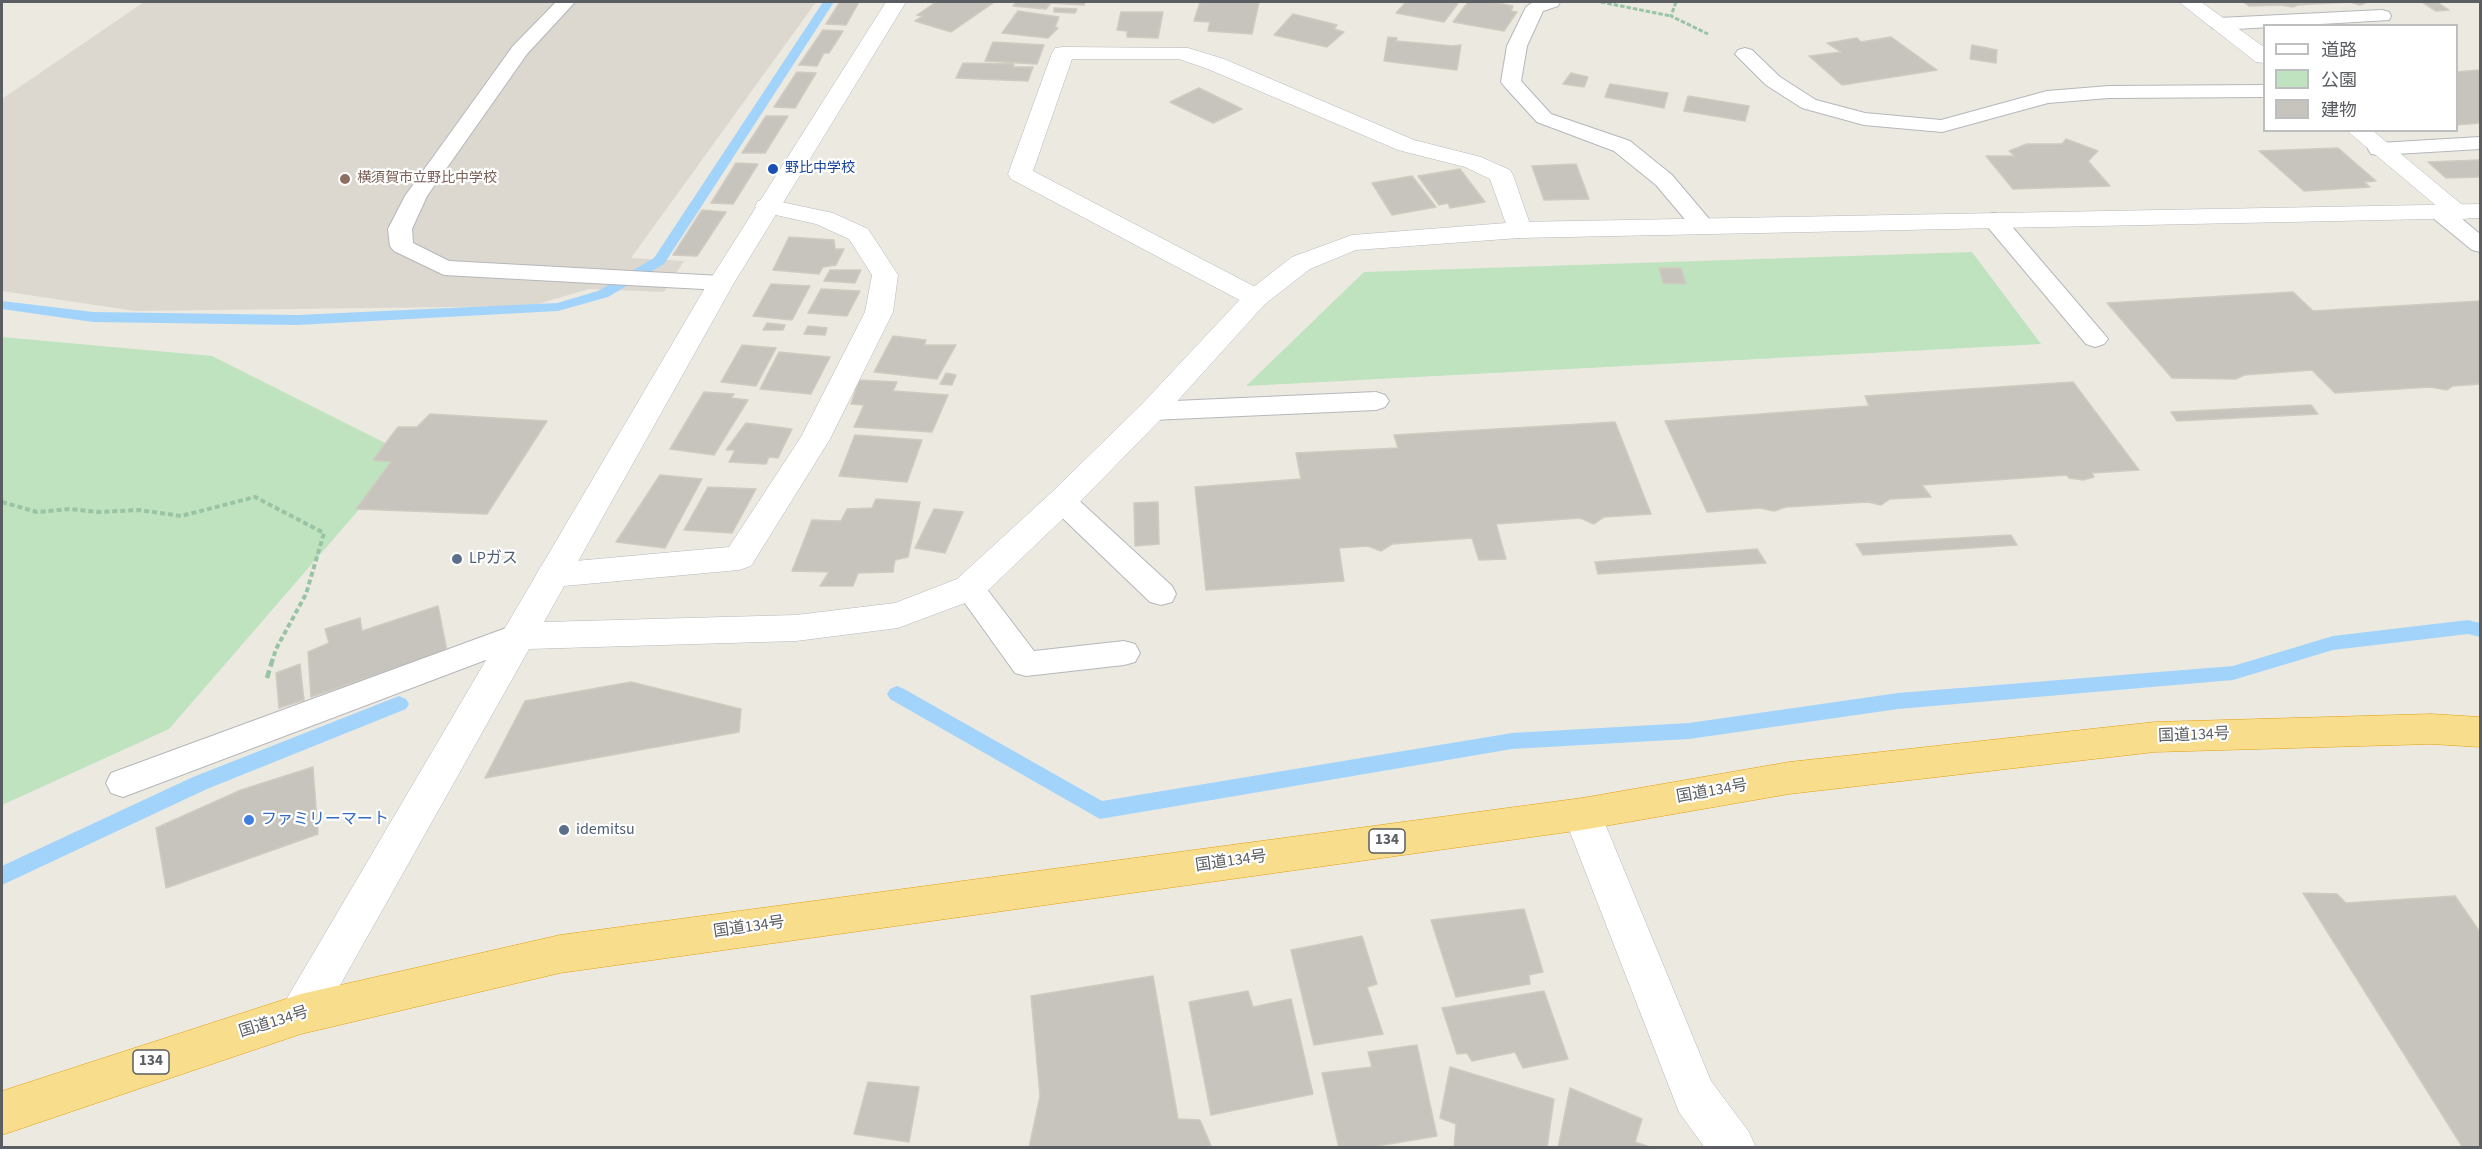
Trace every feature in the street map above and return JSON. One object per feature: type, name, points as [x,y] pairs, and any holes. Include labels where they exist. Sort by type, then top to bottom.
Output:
[{"type":"highway","name":"国道134号","points":[[2,1113],[301,1014],[560,954],[1582,814],[1789,778],[2155,737],[2431,729],[2481,732]]},
{"type":"street","points":[[301,1014],[721,283],[896,2]]},
{"type":"street","points":[[2189,2],[2263,56]]},
{"type":"street","points":[[1256,298],[1020,174],[1063,53],[1180,53],[1216,64],[1406,145],[1473,162],[1501,175],[1519,230]]},
{"type":"street","points":[[2358,132],[2460,213]]},
{"type":"street","points":[[553,575],[739,558],[815,439],[879,312],[885,275],[860,234],[824,218],[767,206]]},
{"type":"street","points":[[517,636],[796,628],[898,615],[969,588],[1062,501],[1152,411],[1256,298],[1301,263],[1352,243],[1519,230],[1702,225],[2460,213]]},
{"type":"street","points":[[1582,814],[1695,1096],[1733,1148]]},
{"type":"lane","points":[[566,2],[520,50],[416,196],[400,229],[402,246],[444,268],[721,283]]},
{"type":"lane","points":[[1551,2],[1535,7],[1517,46],[1511,82],[1544,118],[1622,146],[1664,180],[1702,225]]},
{"type":"lane","points":[[2219,24],[2382,16]]},
{"type":"lane","points":[[1745,54],[1773,81],[1809,104],[1864,119],[1942,126],[2047,97],[2109,92],[2263,91]]},
{"type":"lane","points":[[2379,149],[2481,143]]},
{"type":"lane","points":[[2460,213],[2481,245]]},
{"type":"lane","points":[[1994,220],[2095,339]]},
{"type":"lane","points":[[1152,411],[1376,401]]},
{"type":"lane","points":[[1062,501],[1161,594]]},
{"type":"lane","points":[[969,588],[1026,664],[1124,653]]},
{"type":"lane","points":[[123,783],[517,636]]},
{"type":"path","points":[[1601,2],[1671,16],[1709,34]]},
{"type":"path","points":[[1671,16],[1676,2]]},
{"type":"path","points":[[2,502],[37,512],[70,509],[98,512],[139,510],[181,516],[255,497],[324,533],[306,594],[276,650],[249,736]]},
{"type":"shaded area","name":"横須賀市立野比中学校","points":[[144,2],[816,2],[631,258],[684,261],[664,292],[589,289],[531,306],[135,311],[2,291],[2,99]]},
{"type":"green space","points":[[1972,252],[2041,344],[1246,386],[1364,272]]},
{"type":"green space","points":[[2,337],[212,356],[407,454],[169,729],[2,805]]},
{"type":"building","points":[[840,2],[859,2],[846,25],[826,24]]},
{"type":"building","points":[[936,2],[993,3],[951,32],[915,21],[923,16],[917,15]]},
{"type":"building","points":[[1016,2],[1085,2],[1084,5],[1051,3],[1046,9],[1013,6]]},
{"type":"building","points":[[1200,2],[1259,2],[1252,34],[1208,31],[1210,22],[1194,21]]},
{"type":"building","points":[[1406,2],[1459,2],[1444,22],[1396,13]]},
{"type":"building","points":[[1468,2],[1493,2],[1513,6],[1511,11],[1517,12],[1504,31],[1453,22]]},
{"type":"building","points":[[2243,2],[2350,2],[2293,7],[2249,6]]},
{"type":"building","points":[[2350,2],[2368,2],[2360,5]]},
{"type":"building","points":[[2422,2],[2437,2],[2449,10],[2436,11]]},
{"type":"building","points":[[1054,8],[1077,9],[1075,13],[1054,12]]},
{"type":"building","points":[[1018,11],[1059,17],[1055,27],[1058,28],[1048,38],[1002,33]]},
{"type":"building","points":[[1121,12],[1163,12],[1158,38],[1127,37],[1127,31],[1117,30]]},
{"type":"building","points":[[1293,14],[1337,25],[1334,29],[1344,32],[1327,47],[1274,35]]},
{"type":"building","points":[[823,30],[843,31],[829,53],[824,53],[817,66],[799,65]]},
{"type":"building","points":[[1388,37],[1397,38],[1396,41],[1461,45],[1457,70],[1384,61]]},
{"type":"building","points":[[1891,37],[1937,70],[1842,85],[1809,56],[1841,52],[1827,43],[1857,38],[1861,42]]},
{"type":"building","points":[[993,42],[1044,45],[1037,64],[985,61]]},
{"type":"building","points":[[1972,45],[1997,50],[1996,63],[1970,59]]},
{"type":"building","points":[[963,63],[1014,64],[1013,67],[1033,67],[1028,81],[956,78]]},
{"type":"building","points":[[2480,70],[2480,123],[2458,125],[2458,72]]},
{"type":"building","points":[[797,72],[816,73],[795,108],[774,107]]},
{"type":"building","points":[[1571,73],[1588,77],[1584,87],[1563,84]]},
{"type":"building","points":[[1610,84],[1668,93],[1664,108],[1605,97]]},
{"type":"building","points":[[1199,88],[1242,109],[1213,123],[1170,102]]},
{"type":"building","points":[[1688,96],[1749,106],[1745,121],[1684,111]]},
{"type":"building","points":[[766,116],[788,116],[765,153],[742,153]]},
{"type":"building","points":[[2066,139],[2098,151],[2088,161],[2110,186],[2013,189],[1986,156],[2015,156],[2009,151],[2027,144],[2062,144]]},
{"type":"building","points":[[2338,148],[2376,181],[2364,182],[2370,187],[2304,191],[2259,151]]},
{"type":"building","points":[[2480,160],[2480,177],[2446,178],[2428,162]]},
{"type":"building","points":[[736,163],[758,164],[733,204],[711,203]]},
{"type":"building","points":[[1576,164],[1589,199],[1544,200],[1532,166]]},
{"type":"building","points":[[1460,169],[1485,202],[1450,208],[1448,203],[1439,205],[1418,176]]},
{"type":"building","points":[[1412,176],[1436,207],[1392,215],[1372,183]]},
{"type":"building","points":[[702,210],[726,212],[697,256],[673,255]]},
{"type":"building","points":[[789,237],[834,240],[835,249],[844,249],[836,265],[823,267],[819,274],[773,270]]},
{"type":"building","points":[[1659,268],[1681,268],[1686,284],[1663,283]]},
{"type":"building","points":[[830,270],[861,270],[855,283],[824,281]]},
{"type":"building","points":[[771,284],[810,286],[792,320],[753,316]]},
{"type":"building","points":[[821,289],[860,291],[847,316],[808,313]]},
{"type":"building","points":[[2293,292],[2313,311],[2480,301],[2480,384],[2453,386],[2447,390],[2430,387],[2335,393],[2312,370],[2244,375],[2236,379],[2172,378],[2107,303]]},
{"type":"building","points":[[767,323],[785,325],[783,330],[763,330]]},
{"type":"building","points":[[808,326],[827,328],[825,335],[804,334]]},
{"type":"building","points":[[893,336],[926,340],[924,345],[956,345],[937,379],[874,372]]},
{"type":"building","points":[[742,345],[776,348],[756,386],[721,382]]},
{"type":"building","points":[[779,352],[830,357],[811,394],[760,389]]},
{"type":"building","points":[[946,373],[956,375],[952,385],[940,384]]},
{"type":"building","points":[[859,380],[897,382],[893,391],[948,395],[932,432],[854,427],[864,405],[851,404]]},
{"type":"building","points":[[2073,382],[2139,470],[2092,473],[2094,477],[2083,480],[2069,478],[2067,475],[1922,485],[1931,497],[1890,499],[1881,505],[1868,502],[1786,507],[1774,511],[1760,508],[1707,512],[1665,421],[1869,406],[1865,396]]},
{"type":"building","points":[[704,392],[734,394],[731,398],[748,400],[714,455],[670,449]]},
{"type":"building","points":[[2311,405],[2318,414],[2177,421],[2171,412]]},
{"type":"building","points":[[430,414],[547,421],[487,514],[356,509],[391,462],[373,460],[398,427],[417,427]]},
{"type":"building","points":[[1615,422],[1651,514],[1604,517],[1594,524],[1580,518],[1496,524],[1506,559],[1479,560],[1472,538],[1392,544],[1381,551],[1368,546],[1339,548],[1344,581],[1206,590],[1195,487],[1301,479],[1296,453],[1398,448],[1394,435]]},
{"type":"building","points":[[746,423],[792,429],[778,458],[769,457],[766,464],[729,462],[735,450],[726,450]]},
{"type":"building","points":[[855,435],[922,440],[907,482],[839,476]]},
{"type":"building","points":[[660,475],[702,479],[665,548],[616,542]]},
{"type":"building","points":[[708,487],[756,489],[732,533],[684,530]]},
{"type":"building","points":[[876,499],[920,502],[908,557],[895,560],[893,572],[858,573],[853,586],[820,586],[829,572],[792,571],[812,520],[841,521],[847,509],[872,508]]},
{"type":"building","points":[[1158,502],[1159,544],[1135,546],[1134,503]]},
{"type":"building","points":[[934,509],[963,512],[945,553],[915,548]]},
{"type":"building","points":[[2011,535],[2017,545],[1863,555],[1856,544]]},
{"type":"building","points":[[1757,549],[1766,563],[1598,574],[1595,562]]},
{"type":"building","points":[[438,606],[447,651],[311,697],[308,652],[329,643],[325,629],[360,618],[362,631]]},
{"type":"building","points":[[300,664],[304,700],[279,708],[276,673]]},
{"type":"building","points":[[631,682],[741,709],[739,732],[485,778],[525,701]]},
{"type":"building","points":[[313,767],[318,834],[166,888],[156,828],[241,790]]},
{"type":"building","points":[[2303,893],[2337,894],[2346,903],[2455,896],[2480,932],[2480,1148],[2463,1148]]},
{"type":"building","points":[[1524,909],[1543,972],[1529,975],[1530,984],[1456,997],[1431,920]]},
{"type":"building","points":[[1362,936],[1377,984],[1367,987],[1383,1034],[1314,1045],[1291,950]]},
{"type":"building","points":[[1153,976],[1178,1119],[1200,1120],[1212,1148],[1029,1148],[1040,1096],[1031,996]]},
{"type":"building","points":[[1248,991],[1253,1007],[1291,999],[1313,1094],[1211,1115],[1189,1002]]},
{"type":"building","points":[[1544,991],[1568,1059],[1523,1068],[1515,1052],[1472,1061],[1467,1053],[1457,1054],[1442,1008]]},
{"type":"building","points":[[1417,1045],[1437,1136],[1366,1148],[1339,1148],[1322,1073],[1372,1067],[1368,1052]]},
{"type":"building","points":[[1450,1067],[1554,1099],[1547,1148],[1454,1148],[1456,1124],[1440,1118]]},
{"type":"building","points":[[868,1082],[919,1087],[909,1142],[854,1134]]},
{"type":"building","points":[[1570,1088],[1642,1119],[1635,1142],[1653,1148],[1558,1148]]},
{"type":"waterway","points":[[2,305],[93,317],[298,320],[558,307],[603,294],[659,261],[828,2]]},
{"type":"waterway","points":[[897,694],[1100,810],[1512,741],[1689,731],[1898,701],[2233,673],[2333,643],[2468,627],[2480,630]]},
{"type":"waterway","points":[[2,876],[200,783],[399,704]]},
{"type":"place","name":"野比中学校","points":[[773,169]]},
{"type":"place","name":"横須賀市立野比中学校","points":[[345,179]]},
{"type":"place","name":"LPガス","points":[[457,559]]},
{"type":"place","name":"ファミリーマート","points":[[249,820]]},
{"type":"place","name":"idemitsu","points":[[564,830]]}]
